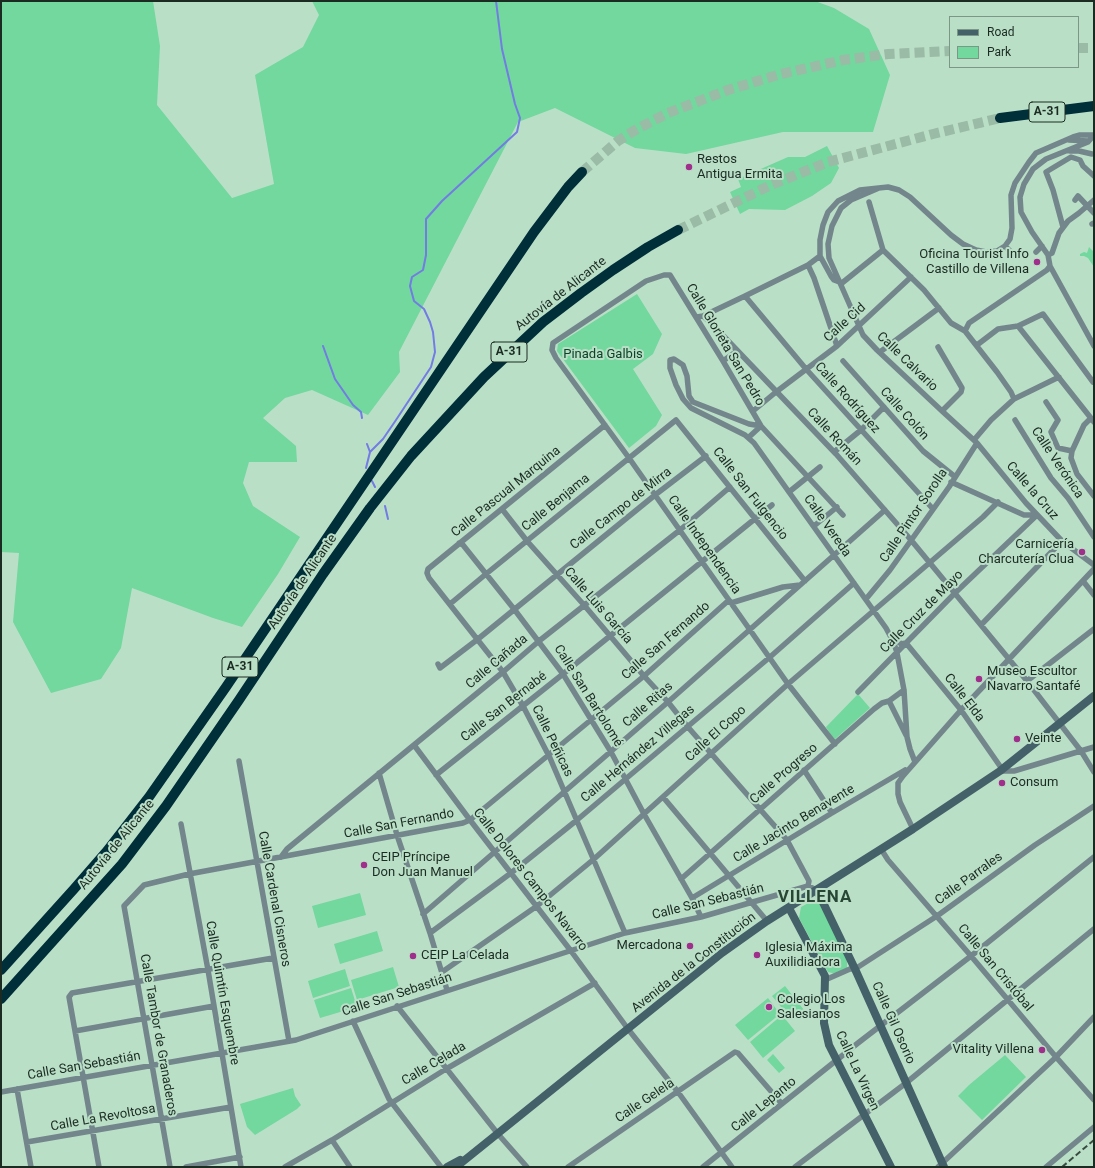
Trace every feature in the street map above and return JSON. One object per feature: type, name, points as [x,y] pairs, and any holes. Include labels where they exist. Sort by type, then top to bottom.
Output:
[{"type":"highway","name":"A-31","points":[[1000,118],[1094,106]]},
{"type":"highway","name":"Autovía de Alicante","points":[[1,970],[107,851],[149,797],[231,681],[534,232],[568,187],[582,172]]},
{"type":"highway","name":"Autovía de Alicante","points":[[1,999],[122,864],[166,806],[323,574],[370,508],[410,456],[484,376],[543,322],[580,293],[613,270],[648,247],[678,230]]},
{"type":"street","points":[[696,317],[703,316],[746,298],[808,265],[820,256],[820,240],[823,225],[828,212],[838,201],[860,190],[888,187],[899,190],[910,197],[962,244],[976,250],[986,252],[997,251],[1005,246],[1010,238],[1012,228],[1011,195],[1015,183],[1022,170],[1036,153],[1080,135],[1094,135]]},
{"type":"street","points":[[1094,135],[1088,141],[1068,151],[1046,159],[1033,169],[1024,184],[1020,197],[1021,212],[1032,232],[1048,255],[1048,268],[1094,346]]},
{"type":"street","points":[[1063,141],[1088,141]]},
{"type":"street","points":[[1088,141],[1090,151],[1093,155]]},
{"type":"street","points":[[1068,151],[1079,151],[1093,155]]},
{"type":"street","points":[[1063,227],[1053,190],[1046,172],[1071,157],[1080,160],[1083,166],[1094,176]]},
{"type":"street","name":"Calle Calvario","points":[[879,188],[851,200],[841,208],[832,226],[828,244],[829,258],[842,283],[863,335],[976,442]]},
{"type":"street","points":[[1075,200],[1078,196],[1094,213]]},
{"type":"street","points":[[1048,255],[1052,252],[1058,236],[1068,221],[1094,200]]},
{"type":"street","points":[[869,202],[883,250],[911,277],[951,323],[965,331],[1007,386],[1014,399]]},
{"type":"street","points":[[1005,246],[1010,251]]},
{"type":"street","points":[[1036,252],[1042,246]]},
{"type":"street","points":[[842,283],[883,250]]},
{"type":"street","name":"Calle Calvario","points":[[820,256],[834,280],[842,283]]},
{"type":"street","points":[[808,265],[814,278],[837,346]]},
{"type":"street","points":[[965,331],[969,323],[1048,268]]},
{"type":"street","name":"Calle Glorieta San Pedro","points":[[556,358],[552,350],[554,343],[646,281],[664,275],[670,275],[723,360],[761,426],[844,515]]},
{"type":"street","name":"Calle Cid","points":[[753,411],[837,346],[911,277]]},
{"type":"street","name":"Calle Rodríguez","points":[[746,298],[806,369],[933,509]]},
{"type":"street","points":[[880,352],[939,308]]},
{"type":"street","points":[[977,345],[998,329],[1018,326],[1043,314],[1093,382],[1094,381]]},
{"type":"street","name":"Calle Román","points":[[703,316],[834,452],[886,510],[1027,682],[1058,724],[1081,751],[1094,772]]},
{"type":"street","points":[[1018,326],[1093,420],[1084,425],[1072,451],[1072,460],[1075,468],[1094,496]]},
{"type":"street","points":[[938,347],[962,388],[942,411]]},
{"type":"street","points":[[723,360],[737,351]]},
{"type":"street","name":"Calle Independencia","points":[[556,358],[629,458],[788,684],[835,744]]},
{"type":"street","points":[[692,405],[689,396],[687,376],[683,365],[674,359],[670,360],[670,368],[683,399],[692,405],[749,437],[761,426]]},
{"type":"street","name":"Calle Colón","points":[[843,361],[923,451],[953,479],[1024,515],[1037,514]]},
{"type":"street","name":"Calle Pintor Sorolla","points":[[866,599],[890,570],[933,509],[991,420],[1014,399],[1059,377]]},
{"type":"street","points":[[1046,402],[1058,420],[1051,432],[1058,448],[1072,451]]},
{"type":"street","points":[[692,405],[749,424],[761,426]]},
{"type":"street","points":[[834,452],[861,430],[884,407]]},
{"type":"street","name":"Calle San Fulgencio","points":[[676,420],[706,456],[803,583]]},
{"type":"street","name":"Calle Benjama","points":[[450,604],[676,420]]},
{"type":"street","name":"Calle Verónica","points":[[1015,420],[1051,478],[1068,498],[1094,537]]},
{"type":"street","name":"Calle Pascual Marquina","points":[[428,578],[428,569],[605,425]]},
{"type":"street","name":"Calle Vereda","points":[[749,437],[866,599],[886,628],[894,643],[904,690],[907,737]]},
{"type":"street","name":"Calle la Cruz","points":[[976,442],[1062,541],[1094,565]]},
{"type":"street","name":"Calle Campo de Mirra","points":[[438,664],[440,668],[478,639],[556,574],[706,456]]},
{"type":"street","points":[[789,492],[820,467]]},
{"type":"street","name":"Calle Cañada","points":[[281,857],[287,849],[539,641],[680,530],[730,487]]},
{"type":"street","name":"Calle El Copo","points":[[442,972],[537,906],[594,859],[788,684],[983,517],[998,502]]},
{"type":"street","name":"Calle San Bernabé","points":[[436,775],[772,505]]},
{"type":"street","points":[[814,526],[837,507]]},
{"type":"street","name":"Calle Luis García","points":[[502,509],[527,541],[787,840],[809,881],[808,886]]},
{"type":"street","name":"Calle Ritas","points":[[423,914],[611,752],[886,510]]},
{"type":"street","name":"Calle Cruz de Mayo","points":[[858,692],[955,593],[1037,514]]},
{"type":"street","points":[[981,625],[1062,541]]},
{"type":"street","name":"Calle San Bartolomé","points":[[459,544],[463,545],[539,641],[563,674],[611,752],[701,917]]},
{"type":"street","points":[[914,829],[900,802],[898,794],[898,783],[907,769],[1094,569]]},
{"type":"street","name":"Calle Peñicas","points":[[428,578],[503,672],[523,706],[565,792],[625,933]]},
{"type":"street","points":[[1083,581],[1094,595]]},
{"type":"street","name":"Calle San Fernando","points":[[124,906],[144,885],[189,874],[463,823],[470,820],[644,676],[730,602],[803,583]]},
{"type":"street","name":"Calle Hernández Villegas","points":[[430,933],[511,873],[577,820],[770,657],[854,583]]},
{"type":"street","name":"Calle Vereda","points":[[886,628],[899,642],[903,644],[906,643]]},
{"type":"street","points":[[1027,682],[1094,629]]},
{"type":"street","name":"Calle Elda","points":[[906,643],[961,710],[1001,770]]},
{"type":"street","name":"Calle Progreso","points":[[681,879],[874,709],[882,703],[889,701],[904,690]]},
{"type":"street","name":"Avenida de la Constitución","points":[[456,1167],[722,953],[767,921],[914,829],[1001,770],[1094,696]]},
{"type":"street","points":[[889,701],[907,737],[915,762]]},
{"type":"street","name":"Calle Dolores Campos Navarro","points":[[414,745],[595,982],[628,1029],[678,1092],[732,1167]]},
{"type":"street","points":[[1001,770],[1014,771],[1094,747]]},
{"type":"street","name":"Calle Cardenal Cisneros","points":[[239,761],[289,1041]]},
{"type":"street","name":"Calle Jacinto Benavente","points":[[692,898],[907,769]]},
{"type":"street","points":[[804,770],[832,813]]},
{"type":"street","points":[[379,773],[397,835],[430,933],[447,990]]},
{"type":"street","points":[[663,797],[730,875],[767,921]]},
{"type":"street","name":"Calle Parrales","points":[[826,980],[850,969],[856,969],[937,916],[1035,845],[1094,806]]},
{"type":"street","name":"Calle Quimtín Esquembre","points":[[181,824],[189,874],[208,970],[241,1167]]},
{"type":"street","name":"Calle San Cristóbal","points":[[881,850],[1094,1100]]},
{"type":"street","name":"Calle Lepanto","points":[[703,1167],[837,1059],[971,956],[1094,857]]},
{"type":"street","points":[[808,886],[817,890]]},
{"type":"street","name":"Calle San Sebastián","points":[[1,1092],[289,1041],[625,933],[701,917],[808,886]]},
{"type":"street","name":"Calle Gil Osorio","points":[[817,890],[856,969],[942,1166]]},
{"type":"street","name":"Calle Tambor de Granaderos","points":[[124,906],[170,1167]]},
{"type":"street","points":[[789,908],[823,971],[826,980]]},
{"type":"street","points":[[795,1167],[906,1083],[1094,929]]},
{"type":"street","points":[[99,1167],[94,1131],[69,997],[72,993],[273,958]]},
{"type":"street","name":"Calle La Virgen","points":[[826,980],[824,1029],[829,1045],[891,1167]]},
{"type":"street","name":"Calle Celada","points":[[285,1167],[332,1140],[446,1069],[595,982]]},
{"type":"street","points":[[75,1031],[214,1006]]},
{"type":"street","points":[[397,1006],[498,1134],[527,1167]]},
{"type":"street","points":[[942,1166],[1056,1057],[1094,1017]]},
{"type":"street","points":[[352,1021],[389,1099],[441,1167]]},
{"type":"street","name":"Calle Gelela","points":[[568,1167],[735,1052],[738,1053],[782,1104]]},
{"type":"street","points":[[17,1089],[31,1167]]},
{"type":"street","name":"Calle La Revoltosa","points":[[27,1142],[231,1107]]},
{"type":"street","points":[[1046,1167],[1094,1127]]},
{"type":"street","points":[[332,1140],[350,1167]]},
{"type":"street","points":[[447,1167],[476,1150]]},
{"type":"street","points":[[186,1167],[240,1157]]},
{"type":"green space","points":[[1,1],[153,1],[160,46],[157,105],[232,198],[274,184],[255,75],[303,47],[319,15],[312,1],[815,1],[834,8],[869,29],[890,75],[873,132],[783,132],[686,154],[635,148],[555,108],[518,122],[399,352],[400,372],[368,415],[312,390],[285,398],[263,418],[296,446],[297,462],[249,462],[243,483],[253,506],[300,537],[278,574],[242,627],[213,618],[132,588],[121,648],[101,679],[51,693],[13,622],[19,553],[1,552]]},
{"type":"green space","points":[[827,146],[839,168],[831,183],[812,196],[785,210],[749,209],[740,214],[730,192],[741,187],[738,179],[788,157],[805,157]]},
{"type":"green space","points":[[1089,247],[1094,252],[1094,267],[1088,258],[1080,256],[1080,254],[1084,252],[1087,253]]},
{"type":"green space","name":"Pinada Galbis","points":[[637,294],[662,334],[653,354],[633,369],[662,415],[656,426],[629,448],[557,351],[558,344]]},
{"type":"green space","points":[[858,694],[870,708],[834,740],[826,727]]},
{"type":"green space","points":[[360,893],[366,915],[318,928],[312,906]]},
{"type":"green space","points":[[812,901],[821,904],[847,961],[847,968],[836,974],[828,972],[799,918],[801,907]]},
{"type":"green space","points":[[377,931],[383,951],[340,964],[334,944]]},
{"type":"green space","points":[[393,967],[399,987],[357,1000],[351,980]]},
{"type":"green space","points":[[345,969],[350,986],[313,998],[308,981]]},
{"type":"green space","points":[[785,986],[804,1010],[792,1020],[772,996]]},
{"type":"green space","points":[[351,988],[357,1007],[320,1018],[314,1000]]},
{"type":"green space","points":[[768,998],[780,1014],[748,1040],[735,1025]]},
{"type":"green space","points":[[782,1015],[795,1031],[763,1058],[750,1042]]},
{"type":"green space","points":[[773,1054],[785,1068],[779,1073],[767,1060]]},
{"type":"green space","points":[[1005,1055],[1026,1077],[982,1120],[958,1096]]},
{"type":"green space","points":[[293,1088],[295,1096],[301,1105],[255,1135],[247,1127],[240,1104]]},
{"type":"waterway","points":[[370,452],[383,439],[431,367],[435,352],[433,332],[430,322],[424,309],[414,301],[410,286],[412,277],[423,270],[426,255],[426,219],[442,201],[517,132],[520,118],[515,104],[502,49],[496,1]]},
{"type":"waterway","points":[[323,346],[335,379],[353,405],[361,412],[362,418]]},
{"type":"waterway","points":[[366,468],[370,452],[367,444]]},
{"type":"waterway","points":[[372,481],[375,487]]},
{"type":"waterway","points":[[385,506],[388,519]]},
{"type":"tunnel","points":[[1079,48],[1094,48]]},
{"type":"tunnel","points":[[582,172],[618,141],[637,129],[668,113],[728,90],[781,74],[843,60],[888,54],[949,51]]},
{"type":"tunnel","points":[[678,230],[771,185],[828,162],[1000,118]]},
{"type":"railway","points":[[1062,1167],[1094,1140]]},
{"type":"place","name":"Restos Antigua Ermita","points":[[689,167]]},
{"type":"place","name":"Oficina Tourist Info Castillo de Villena","points":[[1037,262]]},
{"type":"place","name":"Carnicería Charcutería Clua","points":[[1082,552]]},
{"type":"place","name":"Museo Escultor Navarro Santafé","points":[[979,679]]},
{"type":"place","name":"Veinte","points":[[1017,739]]},
{"type":"place","name":"Consum","points":[[1002,783]]},
{"type":"place","name":"CEIP Príncipe Don Juan Manuel","points":[[364,865]]},
{"type":"place","name":"Mercadona","points":[[690,946]]},
{"type":"place","name":"Iglesia Máxima Auxilidiadora","points":[[757,955]]},
{"type":"place","name":"CEIP La Celada","points":[[413,956]]},
{"type":"place","name":"Colegio Los Salesianos","points":[[769,1007]]},
{"type":"place","name":"Vitality Villena","points":[[1042,1050]]},
{"type":"district","name":"VILLENA","points":[[815,898]]}]
